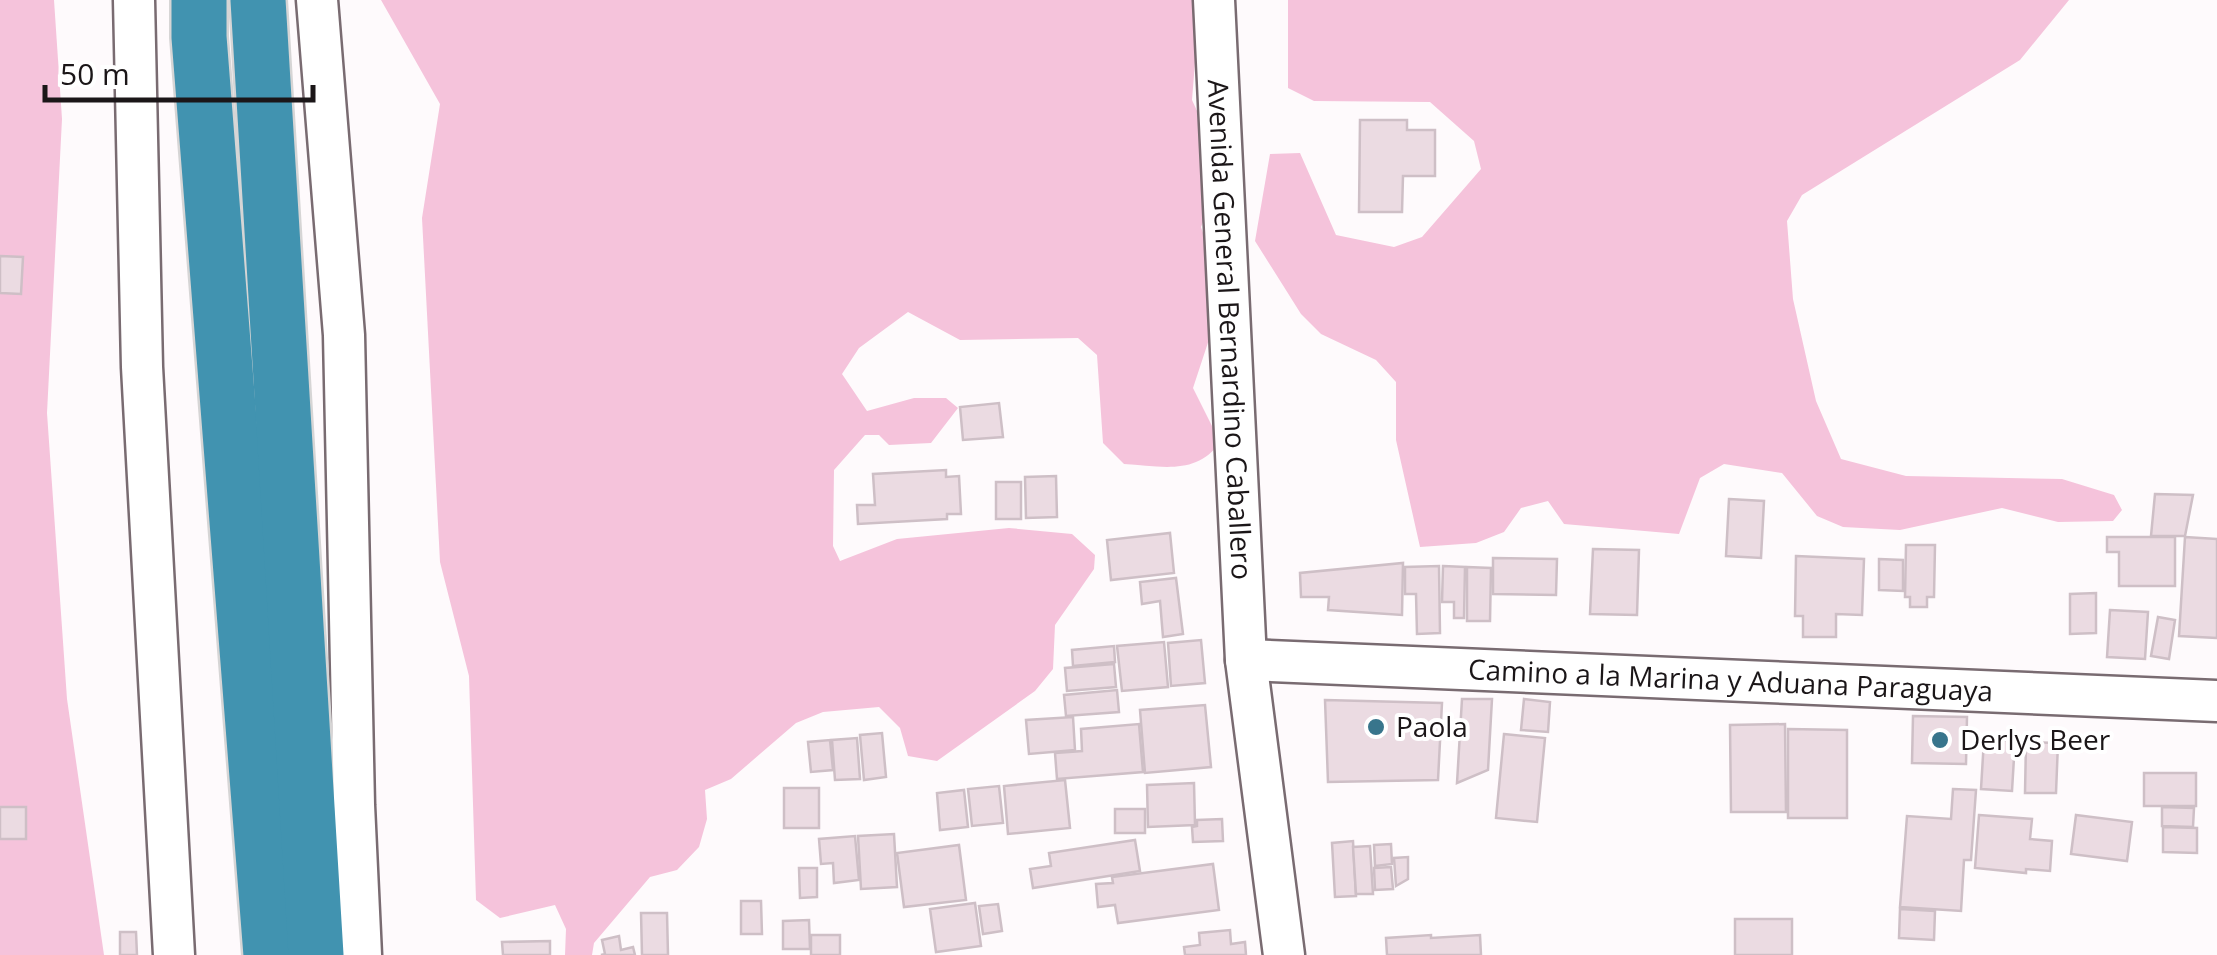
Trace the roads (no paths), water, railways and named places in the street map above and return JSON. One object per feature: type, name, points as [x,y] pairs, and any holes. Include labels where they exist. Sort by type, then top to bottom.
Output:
[{"type":"highway","points":[[199,0],[271,955]]},
{"type":"highway","points":[[258,0],[316,955]]},
{"type":"street","points":[[134,0],[142,366],[174,955]]},
{"type":"street","points":[[317,0],[344,335],[361,955]]},
{"type":"street","name":"Avenida General Bernardino Caballero","points":[[1214,0],[1246,660],[1284,955]]},
{"type":"street","name":"Camino a la Marina y Aduana Paraguaya","points":[[1246,660],[2217,701]]},
{"type":"place","name":"Paola","points":[[1376,727]]},
{"type":"place","name":"Derlys Beer","points":[[1940,740]]}]
